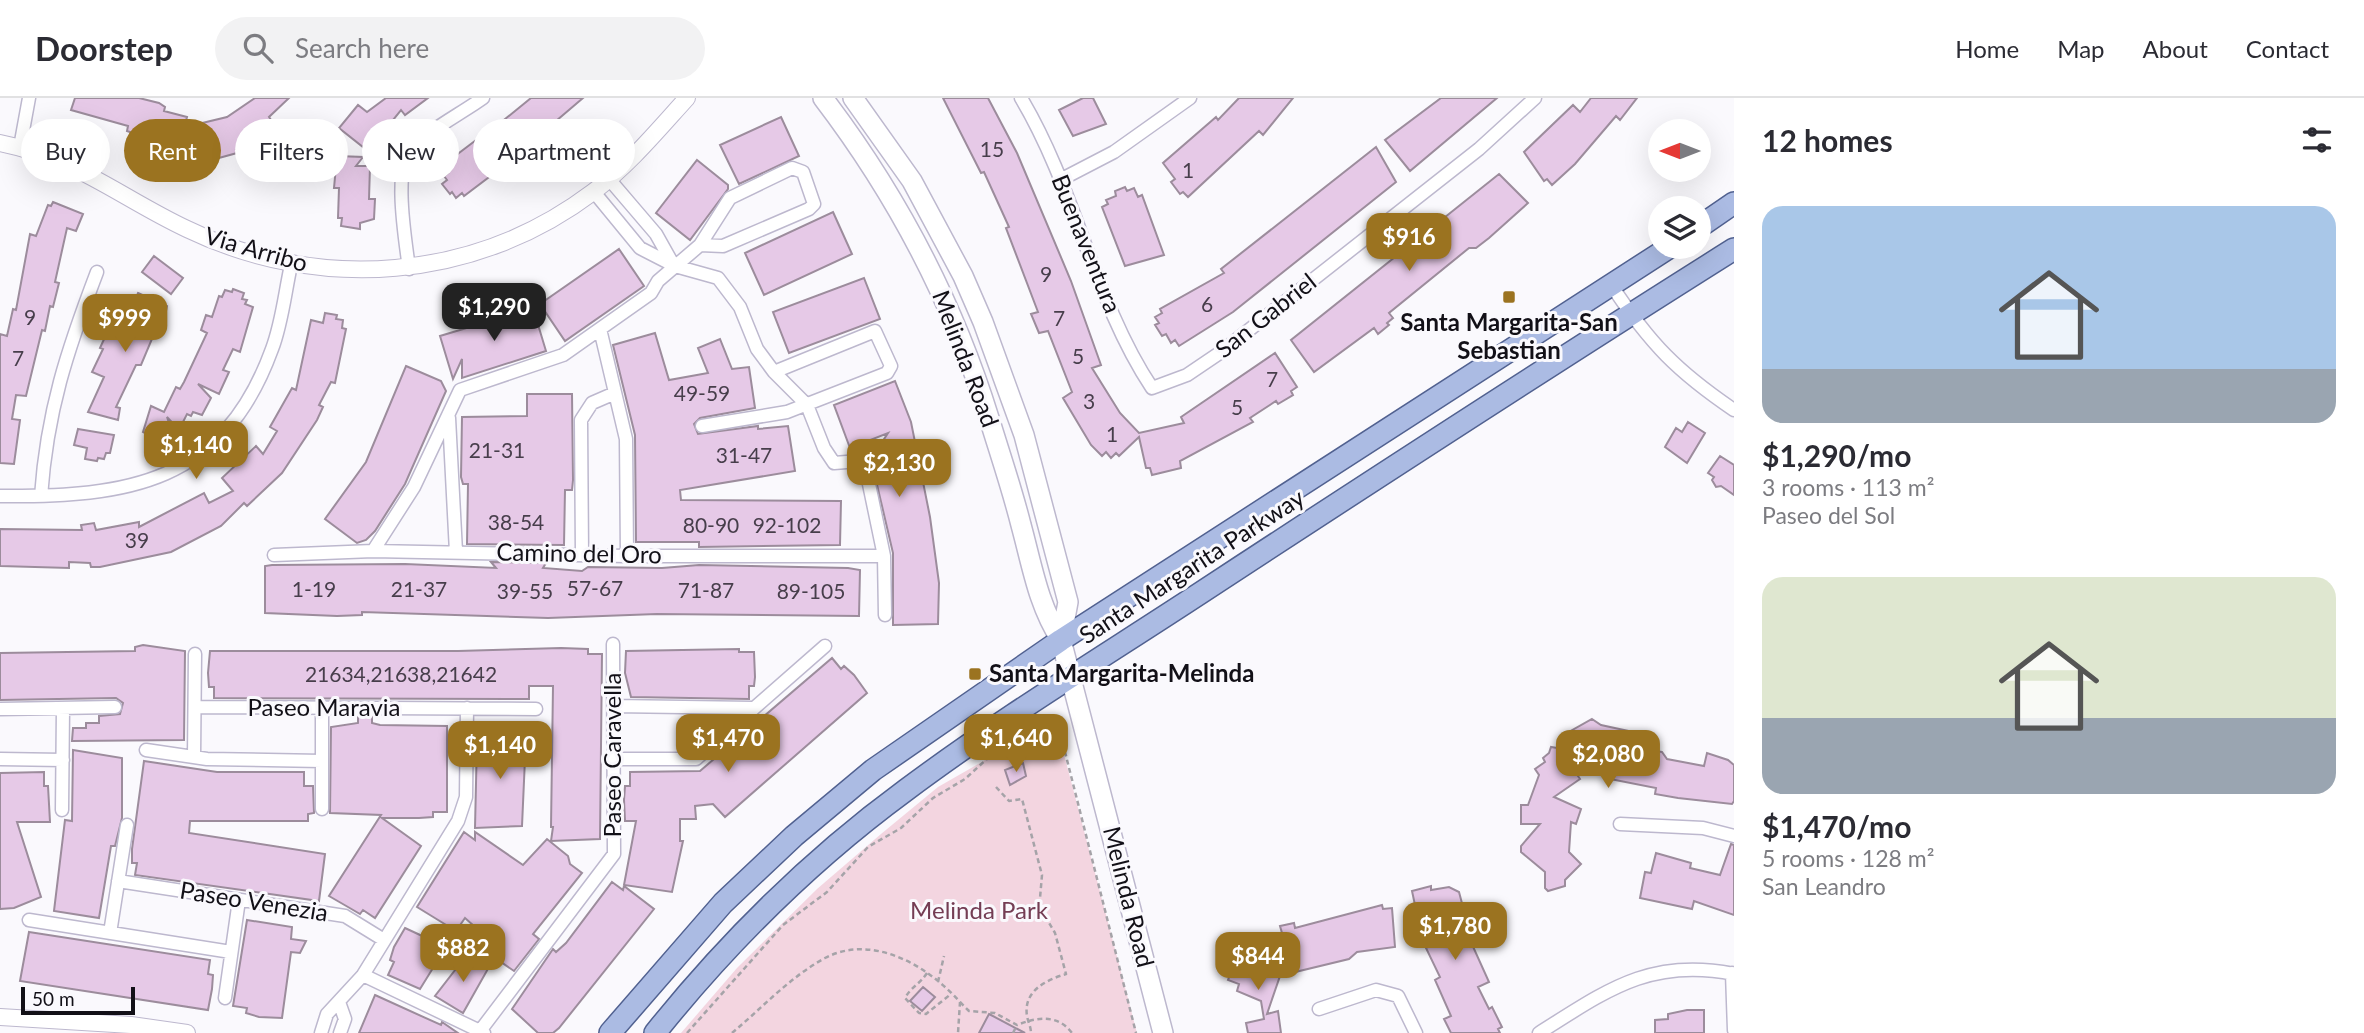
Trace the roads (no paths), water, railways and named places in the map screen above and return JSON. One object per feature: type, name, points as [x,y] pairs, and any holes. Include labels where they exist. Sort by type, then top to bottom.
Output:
[{"type":"main road","name":"Melinda Road","points":[[823,98],[874,170],[940,288],[983,397],[1045,616],[1061,640],[1163,1033]]},
{"type":"main road","name":"Melinda Road","points":[[853,98],[912,181],[963,276],[983,322],[1024,435],[1068,602],[1061,640]]},
{"type":"main road","points":[[1711,219],[1734,203]]},
{"type":"main road","name":"Santa Margarita Parkway","points":[[655,1033],[731,945],[826,855],[904,791],[1071,677],[1734,248]]},
{"type":"main road","name":"Santa Margarita Parkway","points":[[610,1033],[698,928],[803,827],[937,723],[1061,640],[1652,259]]},
{"type":"street","points":[[20,146],[29,98]]},
{"type":"street","points":[[409,269],[402,213],[404,171],[410,148],[483,98]]},
{"type":"street","name":"Via Arribo","points":[[635,154],[687,98]]},
{"type":"street","name":"Buenaventura","points":[[1021,98],[1062,178],[1130,355],[1152,388]]},
{"type":"street","points":[[1062,178],[1114,152],[1190,98]]},
{"type":"street","name":"San Gabriel","points":[[1152,388],[1186,375],[1221,352],[1479,149],[1535,98]]},
{"type":"street","name":"Via Arribo","points":[[0,142],[20,146],[85,171],[186,229],[240,251],[291,265],[331,270],[409,269],[467,257],[516,239],[594,192],[606,182]]},
{"type":"street","points":[[373,551],[414,487],[460,390],[546,363],[563,355],[641,301],[700,245],[730,198],[792,168],[803,172],[814,196],[814,204],[809,209],[723,246],[700,245]]},
{"type":"street","points":[[612,182],[656,234],[675,266]]},
{"type":"street","points":[[594,192],[640,247],[675,266],[718,278],[740,307],[757,349],[774,372],[807,405],[824,448],[834,463],[859,461],[865,465],[884,556],[885,615]]},
{"type":"street","points":[[0,496],[95,494],[147,481],[186,466],[221,435],[251,398],[273,347],[291,265]]},
{"type":"street","points":[[41,496],[49,421],[69,346],[97,272]]},
{"type":"street","points":[[1612,286],[1630,314],[1681,373],[1734,410]]},
{"type":"street","points":[[600,329],[626,439],[627,556]]},
{"type":"street","points":[[702,426],[787,412],[890,371],[878,333],[871,333],[774,372]]},
{"type":"street","points":[[582,555],[581,420],[592,403],[615,393]]},
{"type":"street","points":[[449,414],[456,552]]},
{"type":"street","name":"Camino del Oro","points":[[274,555],[373,551],[627,556],[884,556]]},
{"type":"street","name":"Paseo Caravella","points":[[482,1032],[614,854],[612,644]]},
{"type":"street","points":[[614,759],[696,759],[825,646]]},
{"type":"street","points":[[194,757],[195,654]]},
{"type":"street","points":[[614,706],[753,708]]},
{"type":"street","points":[[0,709],[115,707]]},
{"type":"street","points":[[62,810],[63,708]]},
{"type":"street","name":"Paseo Maravia","points":[[195,708],[536,709]]},
{"type":"street","points":[[321,1033],[327,1014],[363,975],[464,809],[467,708]]},
{"type":"street","points":[[321,709],[321,809]]},
{"type":"street","points":[[146,750],[194,757],[321,761]]},
{"type":"street","points":[[0,760],[63,760]]},
{"type":"street","points":[[1620,824],[1703,828],[1734,836]]},
{"type":"street","points":[[110,933],[127,825]]},
{"type":"street","name":"Paseo Venezia","points":[[118,881],[345,916],[384,940]]},
{"type":"street","points":[[225,998],[239,900]]},
{"type":"street","points":[[29,920],[231,952]]},
{"type":"street","points":[[1539,1033],[1606,991],[1644,975],[1687,968],[1733,973],[1734,1031]]},
{"type":"street","points":[[363,975],[482,1032]]},
{"type":"street","points":[[1320,1009],[1376,990],[1398,996],[1416,1033]]},
{"type":"street","points":[[340,1002],[345,1019],[340,1033]]},
{"type":"street","points":[[0,1017],[181,1032]]},
{"type":"place","name":"Santa Margarita-San Sebastian","points":[[1509,297]]},
{"type":"place","name":"Santa Margarita-Melinda","points":[[975,674]]},
{"type":"park label","name":"Melinda Park","points":[[979,911]]}]
